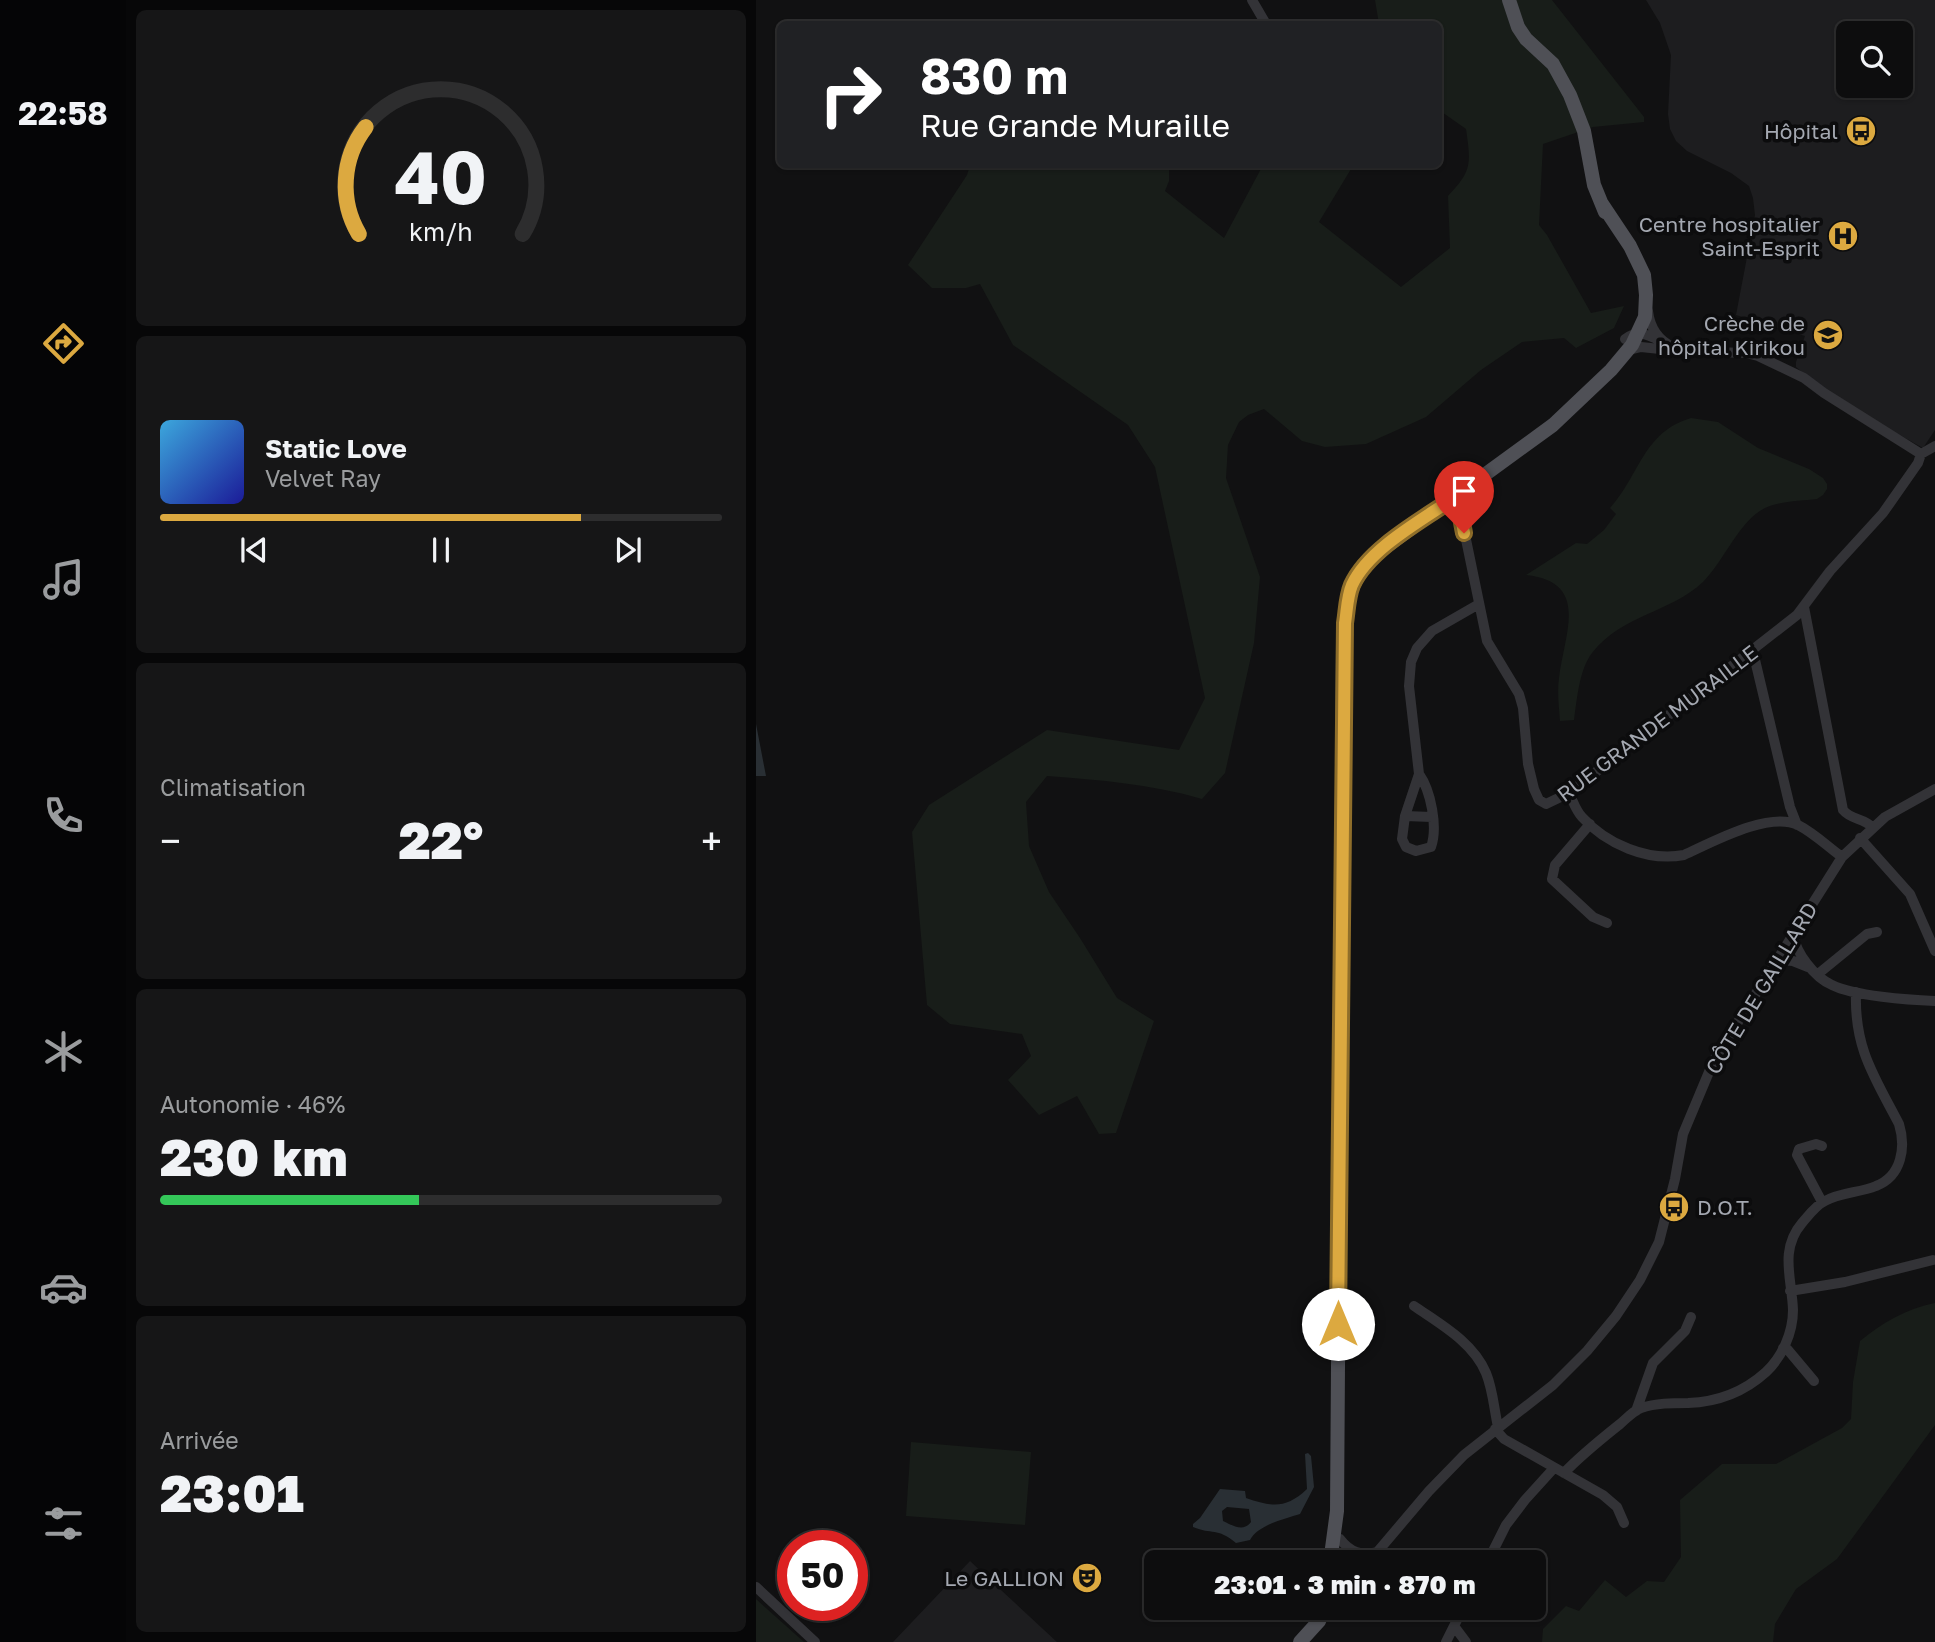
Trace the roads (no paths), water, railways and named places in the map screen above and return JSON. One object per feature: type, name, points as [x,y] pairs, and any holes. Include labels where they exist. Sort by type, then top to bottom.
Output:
[{"type":"main road","points":[[1510,0],[1518,27],[1530,43],[1553,64],[1570,95],[1584,131],[1590,171],[1601,204],[1630,263],[1636,282],[1637,308],[1632,338]]},
{"type":"main road","points":[[1340,1550],[1337,1511],[1345,623],[1350,590],[1364,567],[1381,550],[1553,425],[1603,377],[1632,338],[1644,317],[1646,295],[1641,266],[1601,204]]},
{"type":"main road","points":[[1332,1550],[1337,1511]]},
{"type":"main road","points":[[1299,1642],[1314,1620]]},
{"type":"street","points":[[1252,0],[1264,21]]},
{"type":"street","points":[[1646,295],[1656,344]]},
{"type":"street","points":[[1632,338],[1656,344]]},
{"type":"street","points":[[1632,338],[1704,352],[1746,353],[1784,367],[1921,454],[1935,446]]},
{"type":"street","name":"RUE GRANDE MURAILLE","points":[[1457,496],[1487,641],[1519,694],[1523,708],[1526,754],[1534,789],[1539,800],[1546,804],[1569,793],[1784,626],[1804,607],[1830,571],[1883,513],[1918,463],[1921,454]]},
{"type":"street","points":[[1419,774],[1405,816],[1402,839],[1406,847],[1416,851],[1433,844],[1433,817],[1428,791],[1419,774],[1409,686],[1410,662],[1417,648],[1432,631],[1479,604]]},
{"type":"street","points":[[1804,607],[1843,810],[1848,815],[1866,821],[1872,827]]},
{"type":"street","points":[[1751,652],[1790,807],[1797,825]]},
{"type":"street","points":[[1733,666],[1746,668],[1758,678]]},
{"type":"street","name":"CÔTE DE GAILLARD","points":[[1379,1550],[1464,1455],[1553,1385],[1579,1360],[1616,1316],[1640,1280],[1659,1242],[1683,1134],[1714,1060],[1842,857],[1872,827],[1895,810],[1935,789]]},
{"type":"street","points":[[1569,793],[1581,816],[1627,848],[1646,855],[1672,857],[1684,855],[1754,825],[1785,815],[1790,807]]},
{"type":"street","points":[[1405,816],[1433,817]]},
{"type":"street","points":[[1590,824],[1555,865],[1552,879],[1593,917],[1607,923]]},
{"type":"street","points":[[1754,825],[1797,825],[1842,857]]},
{"type":"street","points":[[1860,838],[1910,894],[1935,951]]},
{"type":"street","points":[[1815,972],[1867,934],[1877,932]]},
{"type":"street","points":[[1793,934],[1797,949],[1815,972]]},
{"type":"street","points":[[1777,960],[1793,961],[1815,972],[1833,986],[1856,992],[1935,1001]]},
{"type":"street","points":[[1493,1550],[1506,1525],[1559,1470],[1636,1411],[1666,1403],[1717,1400],[1731,1395],[1766,1372],[1783,1348],[1792,1325],[1793,1308],[1787,1266],[1789,1249],[1801,1224],[1822,1202],[1876,1186],[1889,1179],[1898,1167],[1903,1152],[1899,1124],[1872,1073],[1859,1040],[1855,1015],[1856,992]]},
{"type":"street","points":[[1822,1146],[1809,1145],[1799,1149],[1797,1154],[1822,1202]]},
{"type":"street","points":[[1790,1291],[1845,1282],[1933,1260]]},
{"type":"street","points":[[1414,1307],[1454,1334],[1473,1352],[1486,1371],[1497,1428],[1504,1439],[1603,1495],[1617,1507],[1623,1523]]},
{"type":"street","points":[[1636,1411],[1653,1363],[1685,1331],[1691,1317]]},
{"type":"street","points":[[1783,1348],[1788,1350],[1814,1381]]},
{"type":"street","points":[[1340,1539],[1352,1550]]},
{"type":"street","points":[[756,1587],[815,1642]]},
{"type":"street","points":[[1446,1642],[1457,1620]]},
{"type":"street","points":[[1454,1626],[1466,1642]]},
{"type":"place","name":"Hôpital","points":[[1861,131]]},
{"type":"place","name":"Centre hospitalier Saint-Esprit","points":[[1843,236]]},
{"type":"place","name":"Crèche de hôpital Kirikou","points":[[1828,335]]},
{"type":"place","name":"D.O.T.","points":[[1674,1207]]},
{"type":"place","name":"Le GALLION","points":[[1087,1578]]}]
